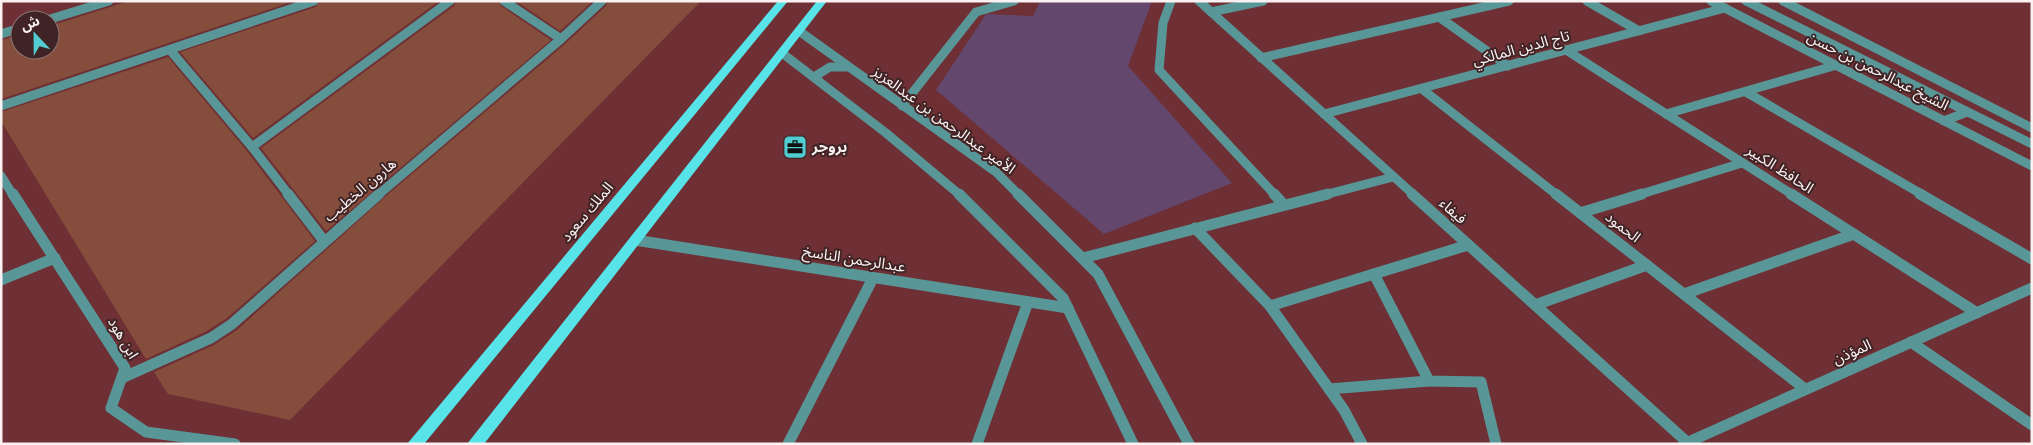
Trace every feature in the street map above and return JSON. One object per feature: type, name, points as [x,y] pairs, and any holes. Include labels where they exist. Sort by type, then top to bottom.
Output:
[{"type":"main road","name":"الملك سعود","points":[[415,444],[783,1]]},
{"type":"main road","points":[[475,444],[822,1]]},
{"type":"street","points":[[60,16],[110,1]]},
{"type":"street","points":[[1,106],[314,1]]},
{"type":"street","points":[[252,147],[450,1]]},
{"type":"street","points":[[504,1],[561,39]]},
{"type":"street","name":"هارون الخطيب","points":[[122,378],[212,338],[232,324],[324,241],[561,39],[602,1]]},
{"type":"street","points":[[902,106],[976,12],[1014,1]]},
{"type":"street","points":[[1171,1],[1163,23],[1159,70],[1283,204]]},
{"type":"street","name":"فيفاء","points":[[1199,1],[1685,443]]},
{"type":"street","points":[[1211,12],[1263,1]]},
{"type":"street","points":[[1261,58],[1439,17],[1491,3],[1509,1]]},
{"type":"street","points":[[1587,1],[1638,31]]},
{"type":"street","name":"الشيخ عبدالرحمن بن حسن","points":[[1711,1],[2032,166]]},
{"type":"street","name":"الشيخ عبدالرحمن بن حسن","points":[[1746,1],[2032,144]]},
{"type":"street","points":[[1783,1],[2032,128]]},
{"type":"street","name":"تاج الدين المالكي","points":[[1324,114],[1725,8]]},
{"type":"street","points":[[1439,17],[1508,66]]},
{"type":"street","name":"الأمير عبدالرحمن بن عبدالعزيز","points":[[799,31],[996,172],[1083,258],[1098,274],[1189,444]]},
{"type":"street","points":[[170,50],[252,147],[324,241]]},
{"type":"street","name":"الحافظ الكبير","points":[[1566,50],[1977,313]]},
{"type":"street","points":[[782,53],[886,133],[958,193],[1063,298],[1133,444]]},
{"type":"street","points":[[1666,114],[1837,65]]},
{"type":"street","points":[[818,80],[818,73],[826,68],[833,66],[847,67]]},
{"type":"street","name":"الحمود","points":[[1422,89],[1805,390]]},
{"type":"street","points":[[1746,92],[2032,259]]},
{"type":"street","points":[[1944,121],[1967,112]]},
{"type":"street","points":[[1580,213],[1742,163]]},
{"type":"street","name":"ابن هود","points":[[1,176],[126,368],[111,408],[146,432],[235,444]]},
{"type":"street","points":[[1083,258],[1283,204],[1393,177]]},
{"type":"street","points":[[1195,228],[1270,306],[1344,410],[1362,444]]},
{"type":"street","points":[[1684,294],[1854,234]]},
{"type":"street","name":"عبدالرحمن الناسخ","points":[[635,240],[1068,308]]},
{"type":"street","points":[[1270,306],[1468,245]]},
{"type":"street","points":[[1,280],[55,258]]},
{"type":"street","points":[[1535,305],[1646,265]]},
{"type":"street","points":[[1374,274],[1429,381]]},
{"type":"street","points":[[788,444],[872,278]]},
{"type":"street","name":"المؤذن","points":[[1685,443],[2032,288]]},
{"type":"street","points":[[977,444],[1028,302]]},
{"type":"street","points":[[1911,342],[2032,425]]},
{"type":"street","points":[[1329,389],[1429,381],[1480,382],[1496,444]]},
{"type":"shaded area","points":[[1040,1],[1152,1],[1128,66],[1232,183],[1104,234],[936,90],[986,14],[1033,16]]},
{"type":"building","points":[[129,1],[294,1],[1,99],[1,40],[10,38],[10,60],[60,60],[60,23]]},
{"type":"building","points":[[320,1],[439,1],[253,138],[180,52],[316,7]]},
{"type":"building","points":[[456,1],[498,1],[501,6],[551,40],[326,231],[261,148],[454,6]]},
{"type":"building","points":[[516,1],[593,1],[560,31]]},
{"type":"building","points":[[608,1],[701,1],[290,420],[168,394],[154,372],[214,345],[237,330],[386,196],[565,44],[606,6]]},
{"type":"building","points":[[168,57],[247,151],[315,241],[227,318],[207,331],[146,359],[1,121],[1,112]]},
{"type":"place","name":"بروجر","points":[[795,147]]}]
